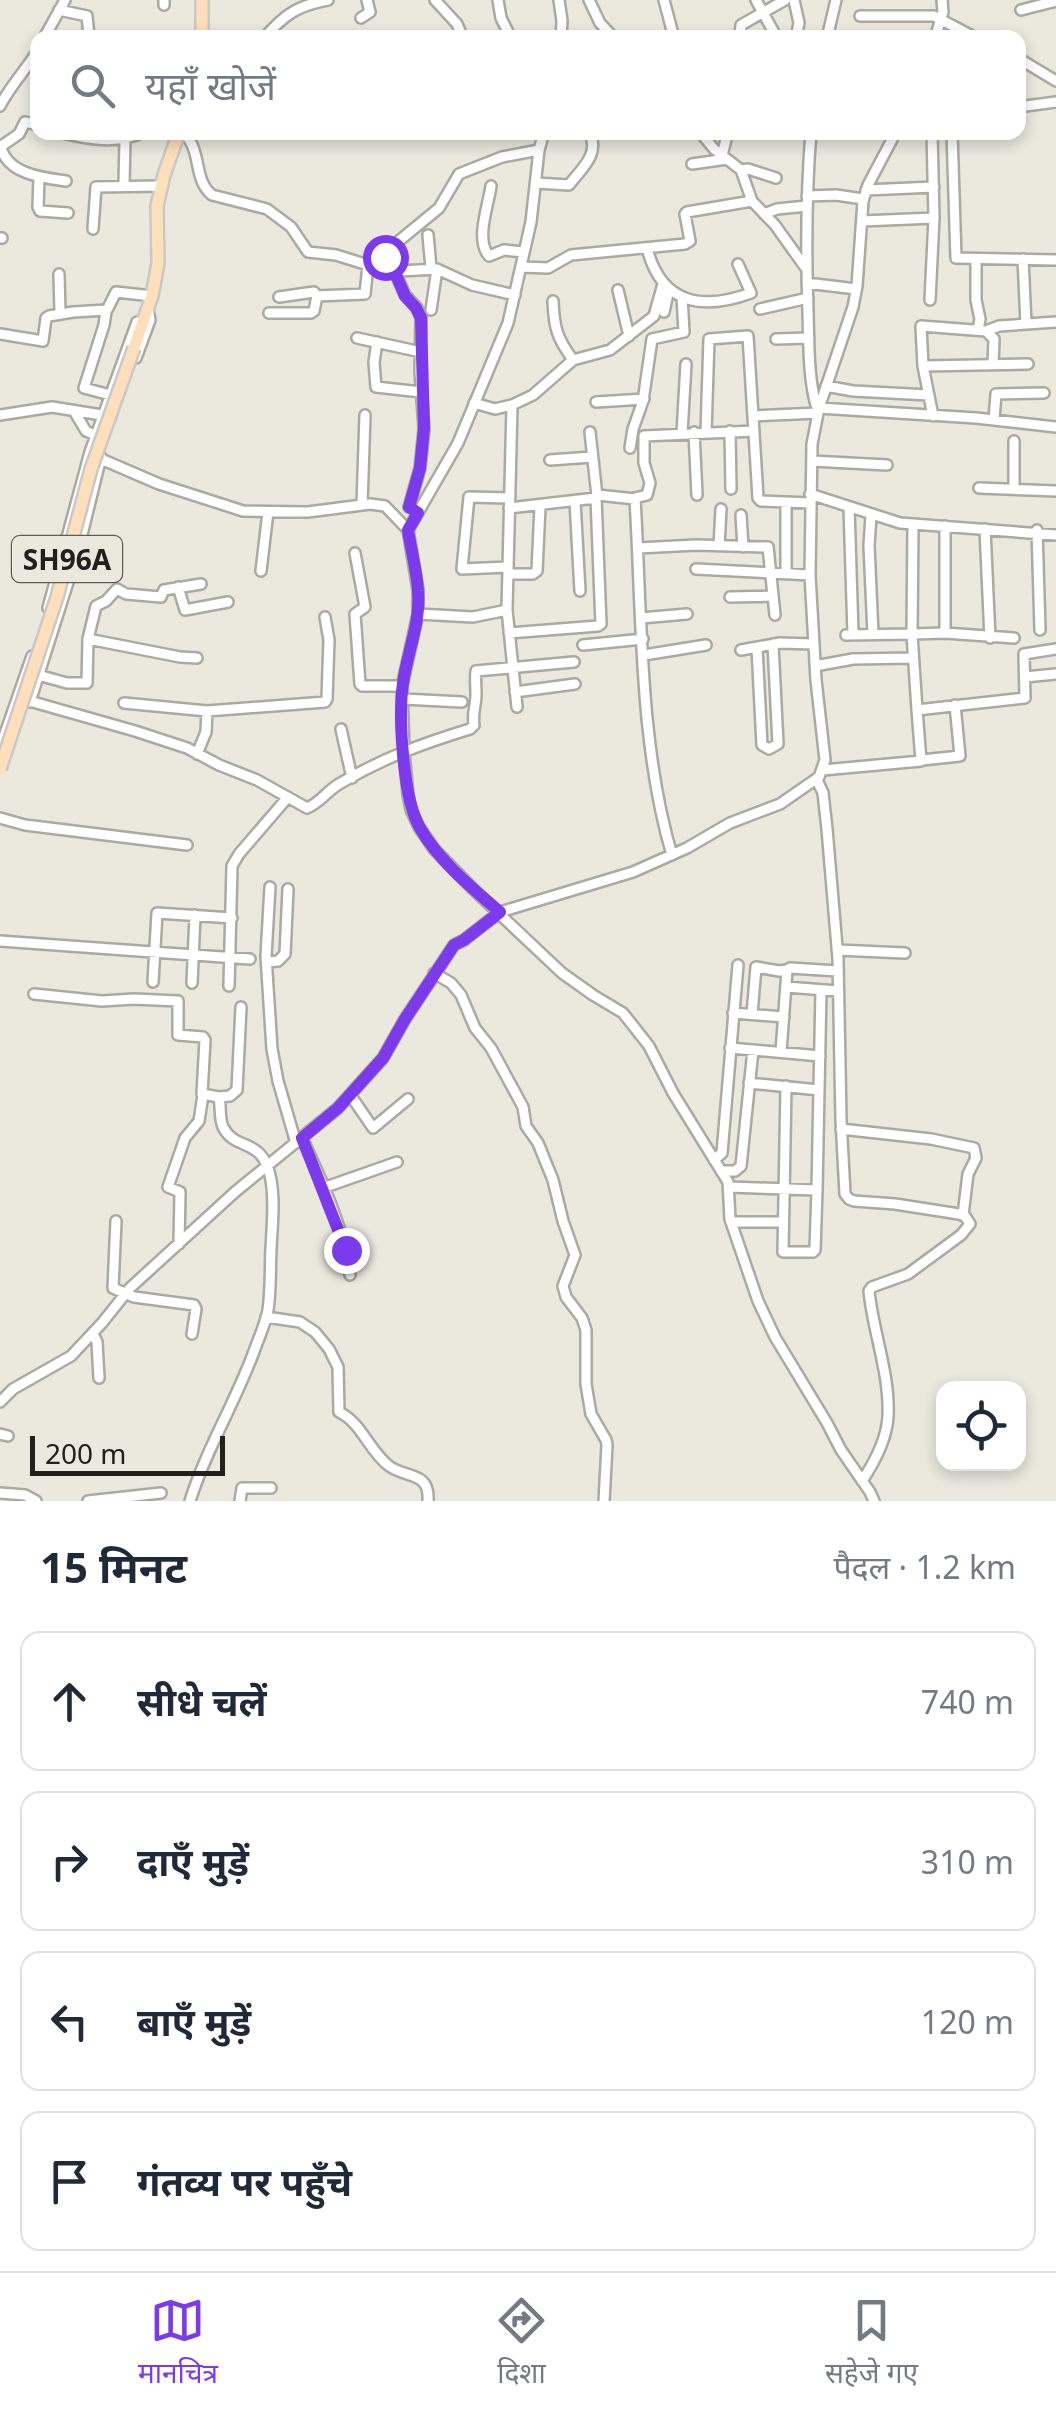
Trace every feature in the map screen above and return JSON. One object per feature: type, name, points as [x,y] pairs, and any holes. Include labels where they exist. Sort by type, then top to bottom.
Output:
[{"type":"main road","points":[[202,0],[202,30]]},
{"type":"main road","name":"SH96A","points":[[0,769],[57,597],[91,469],[150,302],[158,263],[157,206],[176,140]]},
{"type":"street","points":[[271,30],[297,8],[328,0]]},
{"type":"street","points":[[362,18],[370,12],[367,0]]},
{"type":"street","points":[[435,0],[460,30]]},
{"type":"street","points":[[498,0],[506,30]]},
{"type":"street","points":[[559,0],[561,30]]},
{"type":"street","points":[[589,0],[607,30]]},
{"type":"street","points":[[664,0],[672,30]]},
{"type":"street","points":[[756,0],[773,30]]},
{"type":"street","points":[[740,30],[741,25],[785,0]]},
{"type":"street","points":[[794,0],[798,30]]},
{"type":"street","points":[[829,30],[836,0]]},
{"type":"street","points":[[888,0],[890,14]]},
{"type":"street","points":[[937,30],[942,0]]},
{"type":"street","points":[[1021,10],[1056,1]]},
{"type":"street","points":[[48,30],[62,5],[87,16],[88,30]]},
{"type":"street","points":[[860,16],[928,15],[962,30]]},
{"type":"street","points":[[1026,63],[1056,80]]},
{"type":"street","points":[[0,106],[8,91],[30,69]]},
{"type":"street","points":[[1026,106],[1056,102]]},
{"type":"street","points":[[30,124],[25,122],[18,134],[1,147],[2,154],[8,162],[39,177],[66,181]]},
{"type":"street","points":[[121,140],[124,185]]},
{"type":"street","points":[[189,140],[198,174],[209,194],[268,208],[291,227],[311,254],[328,253],[394,270],[434,268],[472,285],[515,295]]},
{"type":"street","points":[[413,510],[426,498],[458,442],[508,323],[531,222],[542,140]]},
{"type":"street","points":[[536,182],[569,185],[594,150],[593,140]]},
{"type":"street","points":[[706,140],[741,170],[752,202],[775,225],[807,269]]},
{"type":"street","points":[[725,157],[727,140]]},
{"type":"street","points":[[810,140],[807,284],[814,402],[818,410]]},
{"type":"street","points":[[0,1402],[22,1382],[71,1356],[126,1293],[178,1244],[351,1096],[383,1058],[454,945],[500,912],[634,872],[730,823],[780,804],[816,780],[825,760],[810,575],[810,499],[818,410],[856,289],[865,194],[892,140]]},
{"type":"street","points":[[930,300],[932,140]]},
{"type":"street","points":[[952,140],[956,258]]},
{"type":"street","points":[[381,268],[394,245],[439,208],[460,174],[502,157],[540,150]]},
{"type":"street","points":[[692,164],[725,157]]},
{"type":"street","points":[[741,170],[776,178]]},
{"type":"street","points":[[39,177],[40,211],[68,213]]},
{"type":"street","points":[[93,229],[94,189],[98,186],[162,186]]},
{"type":"street","points":[[490,186],[482,237],[484,249],[489,256],[504,250],[524,252]]},
{"type":"street","points":[[764,214],[807,200],[934,187]]},
{"type":"street","points":[[521,268],[546,268],[571,255],[689,242],[687,212],[752,202]]},
{"type":"street","points":[[862,221],[934,218]]},
{"type":"street","points":[[428,236],[434,268],[430,310]]},
{"type":"street","points":[[647,248],[666,286],[682,298],[704,304],[749,295],[738,264]]},
{"type":"street","points":[[933,256],[1056,260]]},
{"type":"street","points":[[976,259],[976,300],[982,330],[994,339],[993,364]]},
{"type":"street","points":[[1023,259],[1026,324]]},
{"type":"street","points":[[279,297],[314,292],[317,296],[366,294],[368,265]]},
{"type":"street","points":[[394,270],[405,296],[419,312],[421,352],[424,428],[408,530],[418,614],[402,686],[408,795],[420,827],[434,849],[562,973],[623,1012],[654,1053],[729,1187],[731,1222],[758,1301],[775,1337],[874,1501]]},
{"type":"street","points":[[59,274],[60,313]]},
{"type":"street","points":[[807,284],[856,289]]},
{"type":"street","points":[[664,312],[666,286]]},
{"type":"street","points":[[474,403],[495,408],[512,406],[527,399],[573,360],[610,350],[654,316],[666,286]]},
{"type":"street","points":[[618,290],[629,336]]},
{"type":"street","points":[[110,395],[84,389],[106,310],[115,292],[124,291],[150,302]]},
{"type":"street","points":[[270,313],[313,312],[317,296]]},
{"type":"street","points":[[630,448],[644,400],[653,338],[685,331],[682,298]]},
{"type":"street","points":[[760,308],[808,298]]},
{"type":"street","points":[[552,301],[554,327],[573,360]]},
{"type":"street","points":[[0,748],[50,601],[102,414],[136,325],[150,302]]},
{"type":"street","points":[[30,702],[78,552],[100,459],[148,330],[150,302]]},
{"type":"street","points":[[0,334],[43,341],[46,318],[60,313],[106,310]]},
{"type":"street","points":[[932,416],[920,326],[982,330],[1056,322]]},
{"type":"street","points":[[697,495],[709,339],[748,337],[761,501],[810,499],[900,523],[1056,535]]},
{"type":"street","points":[[357,338],[421,352]]},
{"type":"street","points":[[776,339],[809,338]]},
{"type":"street","points":[[377,342],[376,387],[421,392]]},
{"type":"street","points":[[682,433],[686,364]]},
{"type":"street","points":[[923,366],[1028,364]]},
{"type":"street","points":[[826,386],[929,395]]},
{"type":"street","points":[[994,419],[994,394],[1044,393]]},
{"type":"street","points":[[596,402],[644,400]]},
{"type":"street","points":[[512,406],[507,610],[516,708]]},
{"type":"street","points":[[0,414],[52,408],[102,414]]},
{"type":"street","points":[[74,410],[86,431],[96,436]]},
{"type":"street","points":[[753,416],[818,410],[994,419],[1056,427]]},
{"type":"street","points":[[362,504],[365,414]]},
{"type":"street","points":[[540,506],[537,571],[533,574],[462,569],[469,498],[540,506],[597,497],[635,498],[646,495],[650,488],[644,463],[644,437],[754,431]]},
{"type":"street","points":[[509,634],[600,625],[597,497],[590,432]]},
{"type":"street","points":[[730,432],[731,489]]},
{"type":"street","points":[[1014,441],[1014,489]]},
{"type":"street","points":[[90,452],[159,484],[232,508],[308,512],[362,504],[385,506],[408,530]]},
{"type":"street","points":[[550,460],[592,456]]},
{"type":"street","points":[[812,462],[886,465]]},
{"type":"street","points":[[979,488],[1056,490]]},
{"type":"street","points":[[635,498],[648,719],[659,806],[672,855]]},
{"type":"street","points":[[575,501],[580,592]]},
{"type":"street","points":[[786,502],[786,573]]},
{"type":"street","points":[[389,510],[398,506],[413,510]]},
{"type":"street","points":[[848,507],[845,546],[850,634],[1014,638]]},
{"type":"street","points":[[719,546],[721,510]]},
{"type":"street","points":[[261,571],[268,512]]},
{"type":"street","points":[[740,515],[743,547]]},
{"type":"street","points":[[871,515],[872,634]]},
{"type":"street","points":[[913,524],[912,634],[922,760]]},
{"type":"street","points":[[945,526],[945,634]]},
{"type":"street","points":[[984,529],[990,638]]},
{"type":"street","points":[[1037,532],[1040,630]]},
{"type":"street","points":[[845,546],[869,546]]},
{"type":"street","points":[[638,548],[768,547],[775,615]]},
{"type":"street","points":[[355,553],[365,608],[355,614],[360,684],[402,686]]},
{"type":"street","points":[[696,570],[810,575]]},
{"type":"street","points":[[38,675],[67,683],[88,683],[88,639],[96,606],[113,591],[161,597],[164,590],[201,584]]},
{"type":"street","points":[[178,588],[185,610],[228,602]]},
{"type":"street","points":[[730,597],[773,596]]},
{"type":"street","points":[[418,614],[474,617],[507,610]]},
{"type":"street","points":[[642,618],[688,614]]},
{"type":"street","points":[[124,703],[208,711],[326,701],[326,617]]},
{"type":"street","points":[[88,639],[197,658]]},
{"type":"street","points":[[583,645],[643,639]]},
{"type":"street","points":[[741,650],[772,644],[813,644]]},
{"type":"street","points":[[756,648],[762,745],[770,748],[778,744],[772,644]]},
{"type":"street","points":[[644,655],[706,645]]},
{"type":"street","points":[[917,710],[1025,698],[1024,654],[1052,650],[1054,674],[1025,677]]},
{"type":"street","points":[[815,666],[854,659],[913,658]]},
{"type":"street","points":[[18,698],[135,731],[197,754],[310,807],[330,790],[404,751],[470,730],[474,725],[475,672],[574,662]]},
{"type":"street","points":[[514,692],[574,684]]},
{"type":"street","points":[[402,699],[462,702]]},
{"type":"street","points":[[823,770],[960,756],[955,705]]},
{"type":"street","points":[[197,754],[206,732],[208,711]]},
{"type":"street","points":[[340,729],[352,778]]},
{"type":"street","points":[[816,780],[823,794],[828,829],[837,950],[845,1194],[848,1199],[963,1215],[970,1224],[908,1274],[869,1291],[888,1418],[872,1466],[862,1481]]},
{"type":"street","points":[[230,986],[234,860],[288,798]]},
{"type":"street","points":[[0,818],[25,825],[187,845]]},
{"type":"street","points":[[270,887],[266,962],[278,1082],[299,1140],[323,1188],[348,1258],[350,1275]]},
{"type":"street","points":[[266,962],[278,961],[285,954],[288,889]]},
{"type":"street","points":[[153,982],[157,913],[232,918]]},
{"type":"street","points":[[192,983],[195,915]]},
{"type":"street","points":[[0,941],[250,958]]},
{"type":"street","points":[[837,950],[905,953]]},
{"type":"street","points":[[714,1160],[722,1153],[738,965]]},
{"type":"street","points":[[752,1014],[756,968],[780,972],[838,971]]},
{"type":"street","points":[[781,1052],[788,970]]},
{"type":"street","points":[[788,970],[802,988]]},
{"type":"street","points":[[434,973],[461,995],[475,1028],[491,1048],[523,1107],[526,1126],[538,1143],[553,1180],[574,1252],[564,1292],[584,1324],[590,1414],[606,1440],[604,1501]]},
{"type":"street","points":[[786,987],[838,991]]},
{"type":"street","points":[[786,1086],[782,1252],[814,1252],[821,990]]},
{"type":"street","points":[[34,994],[102,1000],[177,1000],[178,1034],[206,1040],[199,1121],[185,1138],[168,1187],[180,1192],[178,1244]]},
{"type":"street","points":[[203,1095],[230,1096],[237,1090],[242,1007]]},
{"type":"street","points":[[734,1013],[784,1017]]},
{"type":"street","points":[[730,1048],[820,1056]]},
{"type":"street","points":[[722,1171],[735,1171],[741,1166],[753,1050]]},
{"type":"street","points":[[749,1083],[821,1094]]},
{"type":"street","points":[[190,1501],[204,1460],[234,1403],[266,1317],[273,1209],[268,1166],[254,1148],[236,1140],[225,1129],[220,1096]]},
{"type":"street","points":[[351,1096],[373,1128],[408,1099]]},
{"type":"street","points":[[818,1120],[974,1148],[976,1158],[969,1172],[963,1215]]},
{"type":"street","points":[[323,1188],[398,1162]]},
{"type":"street","points":[[729,1187],[817,1190]]},
{"type":"street","points":[[116,1220],[112,1286],[134,1297],[194,1304],[192,1334]]},
{"type":"street","points":[[731,1222],[783,1222]]},
{"type":"street","points":[[266,1317],[294,1320],[315,1332],[333,1354],[338,1368],[338,1412],[352,1420],[387,1465],[424,1482],[428,1501]]},
{"type":"street","points":[[93,1334],[98,1378]]},
{"type":"street","points":[[240,1501],[242,1488],[271,1488]]},
{"type":"street","points":[[0,1493],[24,1495],[36,1501]]},
{"type":"street","points":[[88,1501],[161,1493]]},
{"type":"route","points":[[346,1250],[302,1138],[351,1096],[383,1058],[454,945],[500,912],[434,849],[420,827],[408,795],[402,686],[418,614],[408,530],[418,513],[409,507],[420,468],[424,428],[422,334],[419,312],[405,296],[394,270],[381,268],[385,257]]}]
